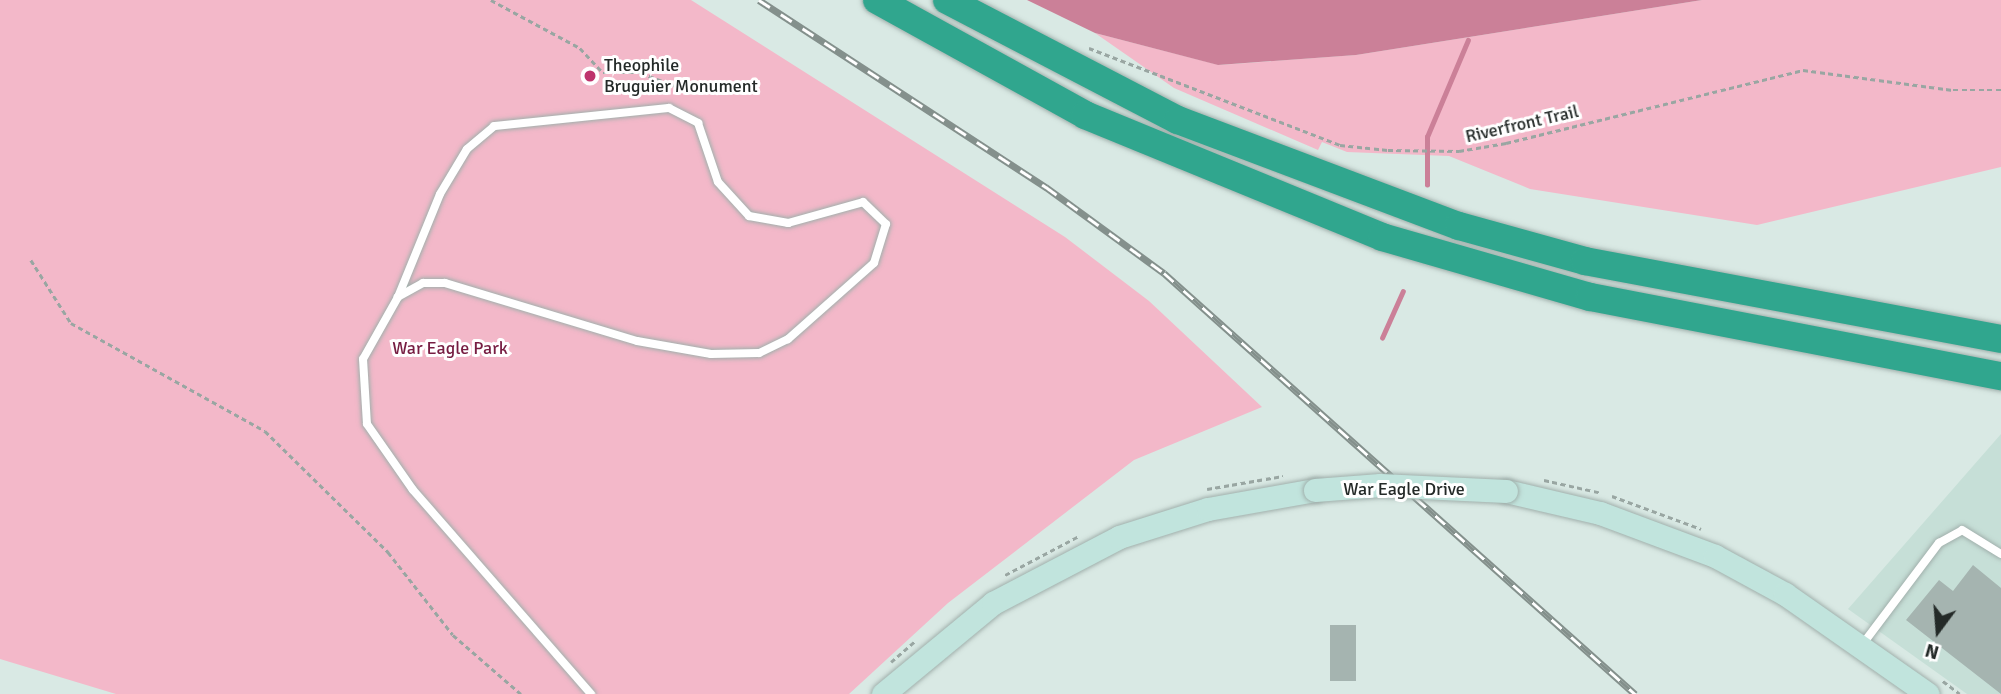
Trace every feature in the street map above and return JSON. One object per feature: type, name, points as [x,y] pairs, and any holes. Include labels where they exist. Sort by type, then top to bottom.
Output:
[{"type":"highway","points":[[877,0],[1085,115],[1370,233],[1590,297],[2001,376]]},
{"type":"highway","points":[[947,0],[1178,120],[1460,226],[1585,261],[2001,340]]},
{"type":"highway","points":[[1960,333],[2001,334]]},
{"type":"highway","points":[[1895,356],[2001,390]]},
{"type":"main road","name":"War Eagle Drive","points":[[883,694],[993,603],[1119,537],[1208,509],[1315,490],[1380,485],[1506,491],[1678,539],[1750,573],[1862,645],[1928,694]]},
{"type":"lane","points":[[398,297],[424,283],[445,283],[637,341],[711,354],[759,353],[788,339],[874,263],[886,224],[863,202],[788,223],[749,216],[718,182],[698,123],[668,108],[521,119],[494,126],[467,149],[440,194],[398,297],[363,359],[367,424],[413,490],[591,694]]},
{"type":"lane","points":[[1862,645],[1939,543],[1962,530],[2001,554]]},
{"type":"path","points":[[491,0],[580,48],[603,73],[641,73],[686,90]]},
{"type":"path","name":"Riverfront Trail","points":[[1083,46],[1340,145],[1388,150],[1459,151],[1803,70],[1953,90],[2001,90]]},
{"type":"path","points":[[31,260],[71,323],[265,430],[388,552],[453,635],[521,694]]},
{"type":"shaded area","points":[[1027,0],[1702,0],[1356,55],[1218,65],[1095,33]]},
{"type":"shaded area","points":[[2001,434],[2001,694],[1967,694],[1848,609]]},
{"type":"green space","name":"War Eagle Park","points":[[0,0],[691,0],[1065,237],[1149,301],[1262,407],[1134,460],[948,603],[849,694],[116,694],[0,659]]},
{"type":"green space","points":[[1702,0],[2001,0],[2001,167],[1757,225],[1530,189],[1449,156],[1347,152],[1322,142],[1318,150],[1174,88],[1095,33],[1219,65],[1356,55]]},
{"type":"building","points":[[1973,565],[2001,588],[2001,694],[1906,620],[1939,580],[1953,591]]},
{"type":"building","points":[[1330,625],[1356,625],[1356,681],[1330,681]]},
{"type":"waterway","points":[[1427,185],[1427,137],[1468,40]]},
{"type":"waterway","points":[[1382,338],[1403,291]]},
{"type":"railway","points":[[759,0],[1046,187],[1164,273],[1635,694]]},
{"type":"place","name":"Theophile Bruguier Monument","points":[[590,76]]}]
